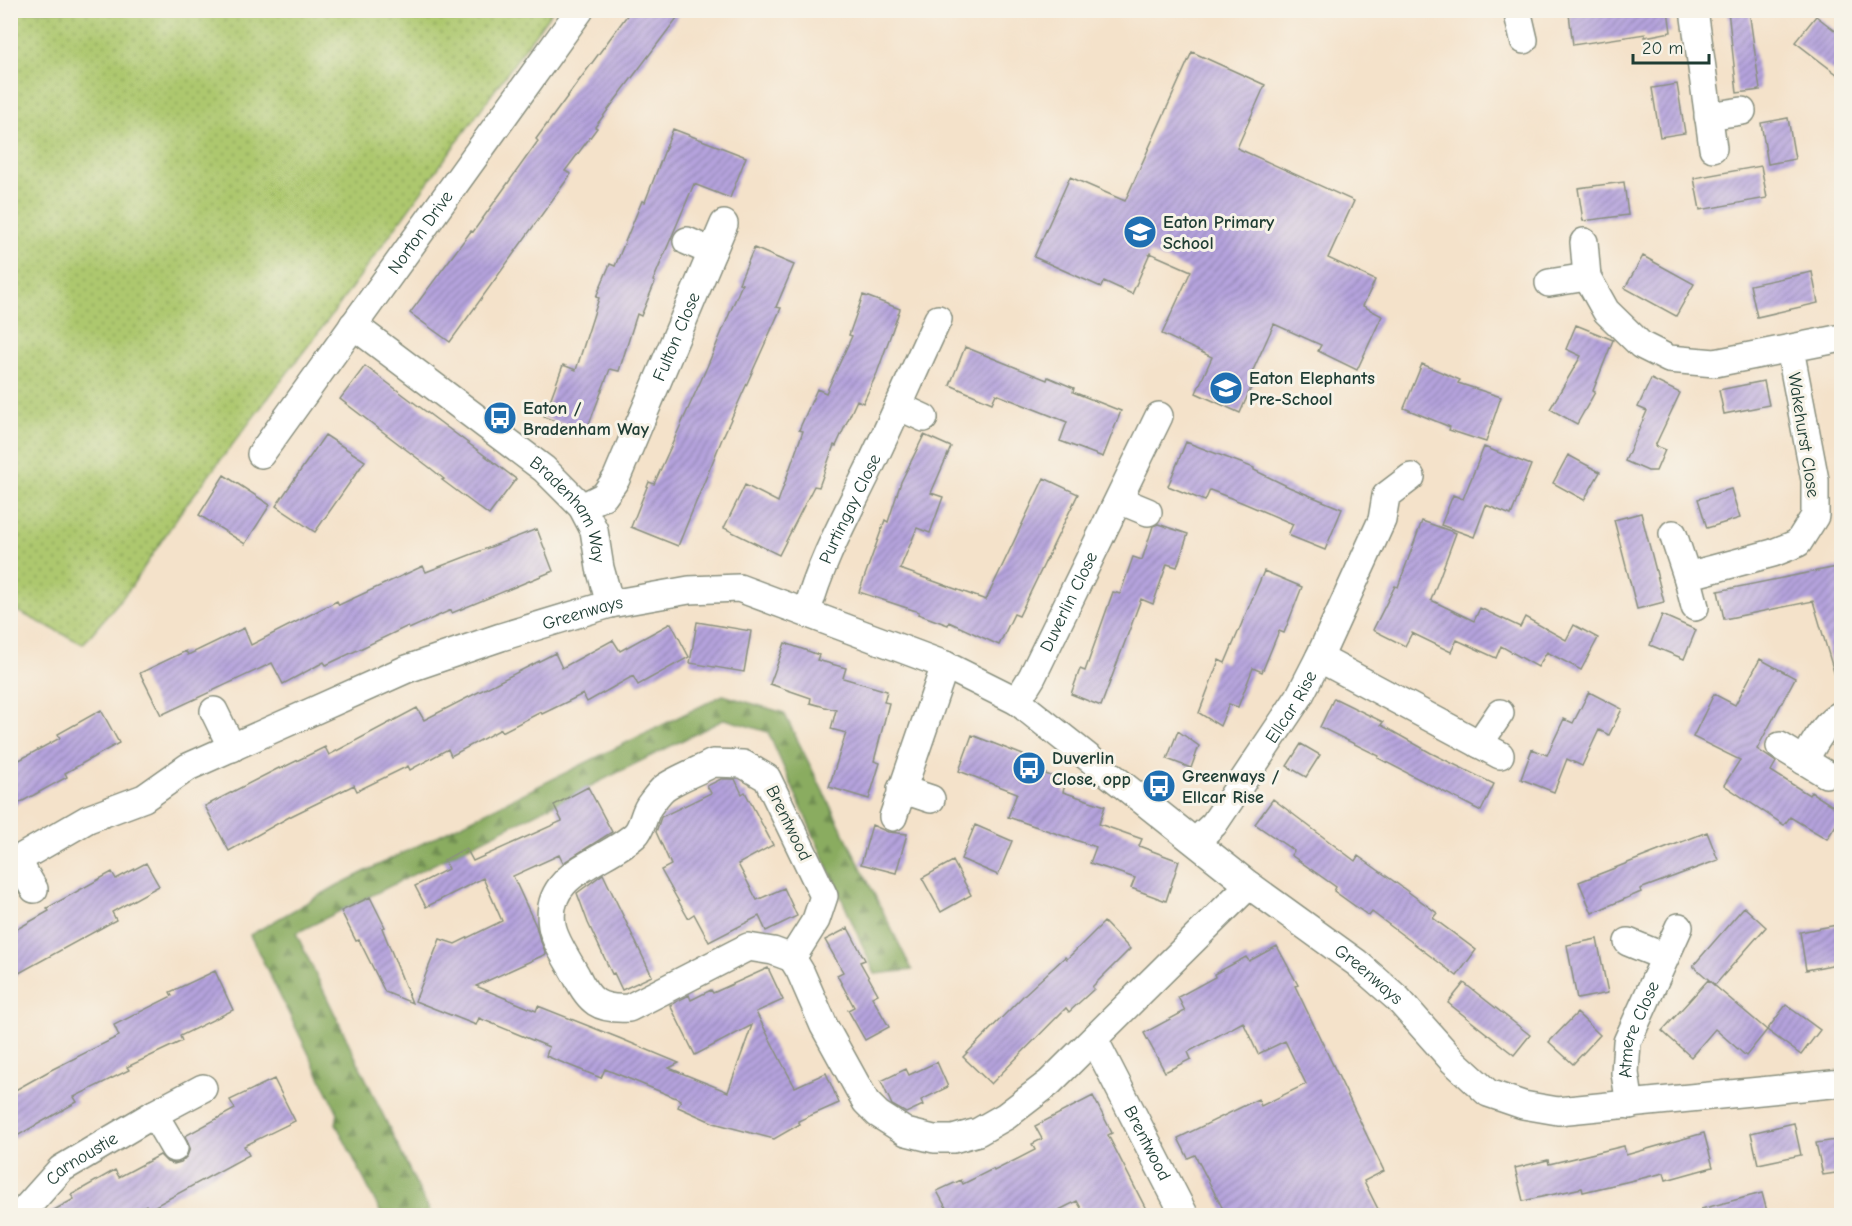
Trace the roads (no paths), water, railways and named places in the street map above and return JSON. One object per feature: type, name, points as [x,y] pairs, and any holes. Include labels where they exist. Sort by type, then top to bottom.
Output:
[{"type":"street","name":"Norton Drive","points":[[261,454],[580,10]]},
{"type":"street","points":[[1517,10],[1524,40]]},
{"type":"street","points":[[1694,10],[1713,148]]},
{"type":"street","points":[[1708,116],[1742,111]]},
{"type":"street","name":"Fulton Close","points":[[582,507],[604,496],[616,479],[724,224]]},
{"type":"street","points":[[687,241],[712,252]]},
{"type":"street","name":"Wakehurst Close","points":[[1584,242],[1587,277],[1606,311],[1641,345],[1669,359],[1714,363],[1842,338]]},
{"type":"street","points":[[1549,284],[1587,277]]},
{"type":"street","name":"Purtingay Close","points":[[807,612],[815,581],[938,319]]},
{"type":"street","name":"Bradenham Way","points":[[353,325],[544,469],[582,507],[594,530],[600,568],[610,604]]},
{"type":"street","name":"Wakehurst Close","points":[[1687,576],[1773,553],[1798,543],[1815,516],[1815,480],[1790,349]]},
{"type":"street","points":[[898,406],[924,418]]},
{"type":"street","name":"Duverlin Close","points":[[1017,700],[1032,677],[1159,416]]},
{"type":"street","name":"Ellcar Rise","points":[[1196,841],[1214,824],[1299,697],[1382,520],[1381,490],[1411,477]]},
{"type":"street","points":[[1119,500],[1148,512]]},
{"type":"street","points":[[1673,534],[1695,607]]},
{"type":"street","name":"Greenways","points":[[14,862],[88,819],[144,798],[188,767],[407,669],[501,637],[610,604],[689,590],[739,588],[945,665],[1017,700],[1250,885],[1357,963],[1390,992],[1453,1061],[1488,1093],[1523,1105],[1558,1111],[1842,1083]]},
{"type":"street","name":"Ellcar Rise","points":[[1319,658],[1490,750],[1500,713]]},
{"type":"street","points":[[893,817],[945,665]]},
{"type":"street","points":[[214,711],[232,748]]},
{"type":"street","points":[[1780,746],[1815,768],[1820,735],[1834,717],[1842,714]]},
{"type":"street","name":"Brentwood","points":[[713,763],[743,764],[767,778],[824,896],[816,920],[792,958],[773,951],[748,947],[629,1008],[616,1009],[601,1006],[591,1000],[583,989],[552,928],[551,906],[560,886],[638,832],[647,809],[664,788],[713,763]]},
{"type":"street","points":[[902,789],[931,800]]},
{"type":"street","points":[[14,862],[34,889]]},
{"type":"street","points":[[792,958],[801,971],[824,1026],[866,1102],[878,1114],[906,1132],[934,1139],[953,1139],[978,1132],[1006,1116],[1049,1083],[1250,885]]},
{"type":"street","name":"Atmere Close","points":[[1630,1105],[1625,1073],[1627,1042],[1679,927]]},
{"type":"street","name":"Atmere Close","points":[[1628,942],[1665,957]]},
{"type":"street","name":"Brentwood","points":[[1094,1039],[1185,1215]]},
{"type":"street","name":"Carnoustie","points":[[19,1215],[61,1169],[203,1088]]},
{"type":"street","points":[[154,1114],[174,1148]]},
{"type":"place","name":"Eaton Primary School","points":[[1140,232]]},
{"type":"place","name":"Eaton Elephants Pre-School","points":[[1226,388]]},
{"type":"place","name":"Eaton / Bradenham Way","points":[[500,418]]},
{"type":"place","name":"Duverlin Close, opp","points":[[1029,768]]},
{"type":"place","name":"Greenways / Ellcar Rise","points":[[1159,786]]}]
